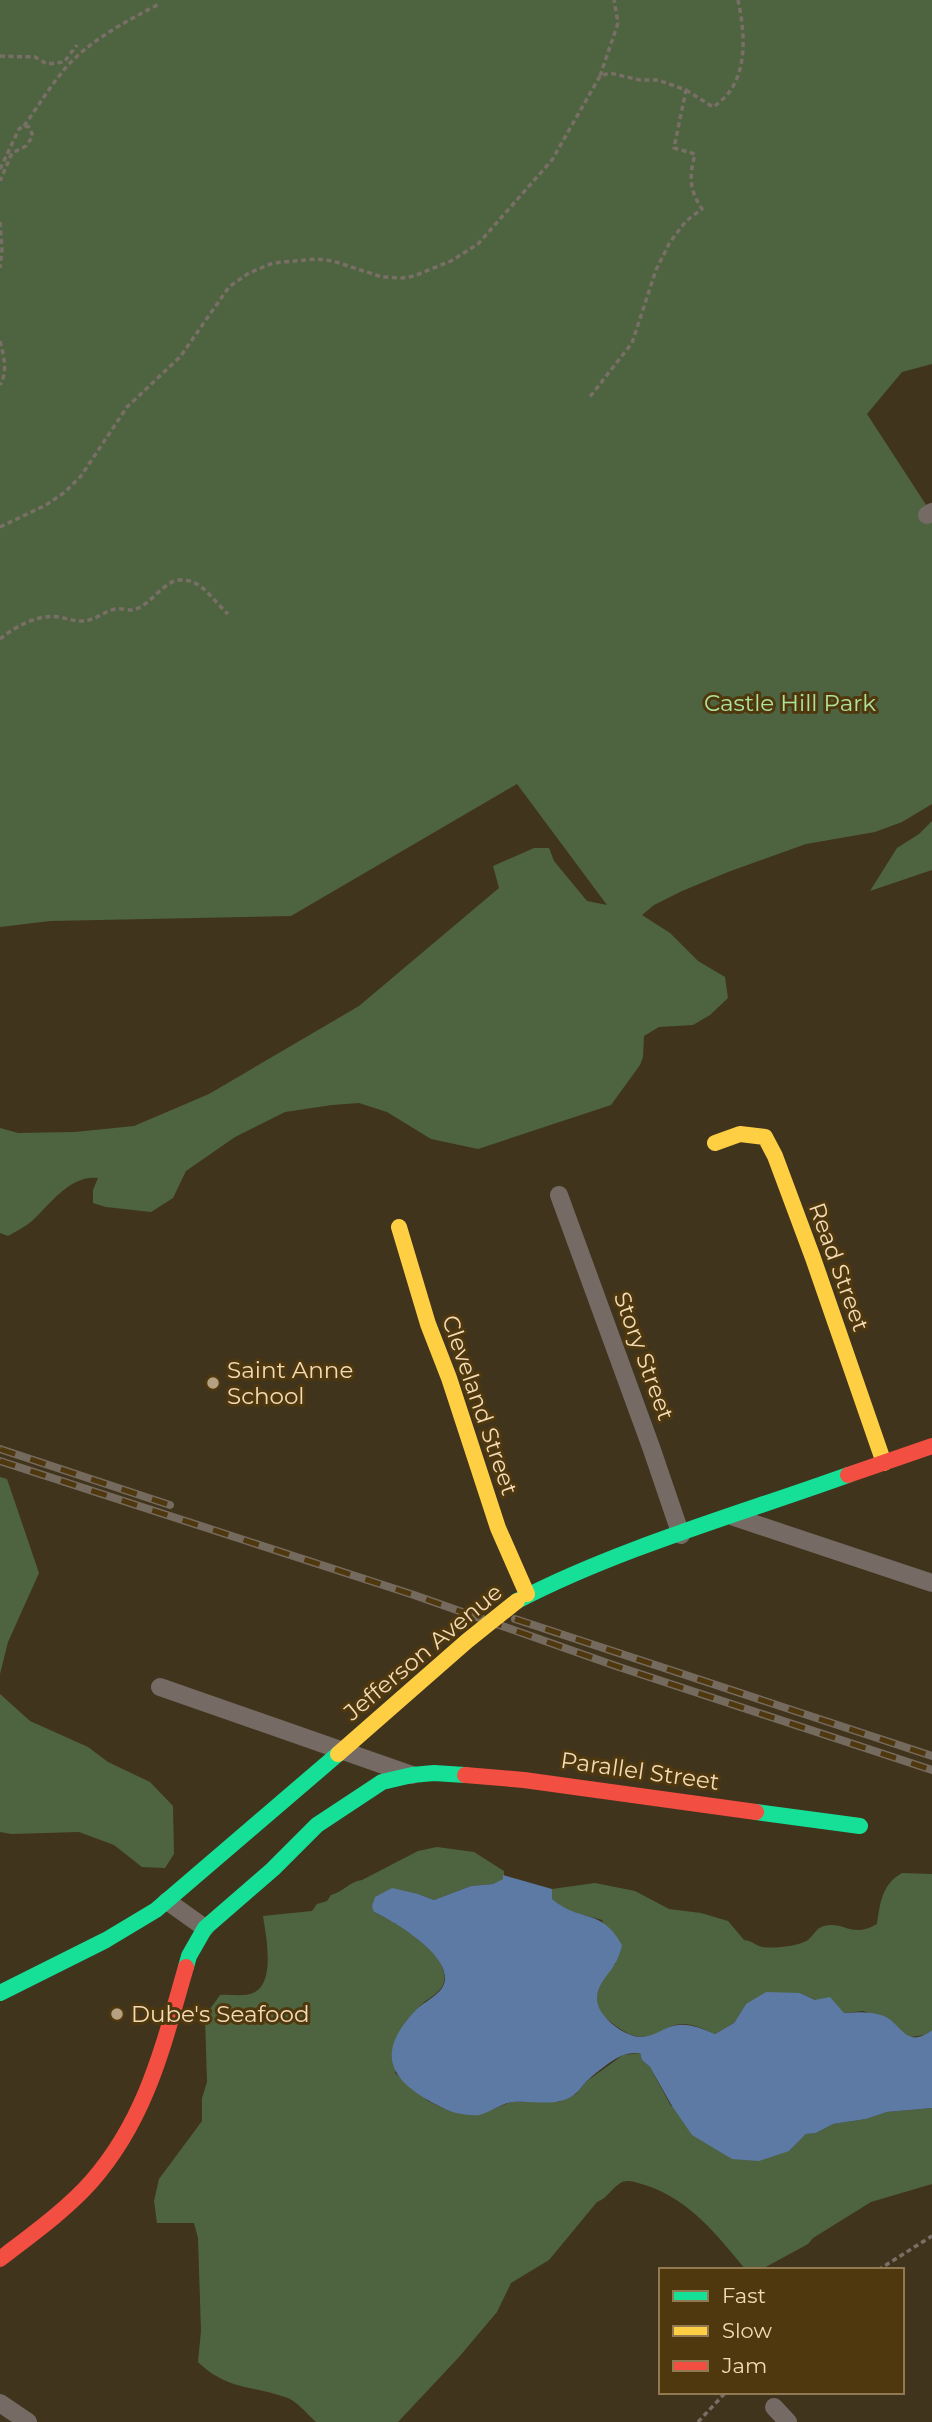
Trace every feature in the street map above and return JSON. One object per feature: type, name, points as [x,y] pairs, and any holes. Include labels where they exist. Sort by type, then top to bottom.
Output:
[{"type":"street","name":"Read Street","points":[[715,1143],[740,1134],[765,1137],[775,1156],[813,1258],[884,1462]]},
{"type":"street","name":"Story Street","points":[[559,1195],[681,1535]]},
{"type":"street","name":"Cleveland Street","points":[[400,1227],[428,1324],[449,1378],[522,1598]]},
{"type":"street","name":"Jefferson Avenue","points":[[0,1993],[106,1940],[174,1895],[472,1637],[522,1598],[620,1556],[932,1446]]},
{"type":"street","points":[[734,1517],[932,1583]]},
{"type":"street","name":"Parallel Street","points":[[160,1687],[412,1775]]},
{"type":"street","name":"Parallel Street","points":[[0,2259],[89,2184],[133,2122],[155,2074],[189,1956],[205,1928],[317,1825],[382,1782],[434,1773],[524,1780],[860,1826]]},
{"type":"street","points":[[174,1895],[205,1928]]},
{"type":"street","points":[[0,2403],[28,2422]]},
{"type":"street","points":[[774,2407],[788,2422]]},
{"type":"path","points":[[0,527],[46,505],[65,492],[81,476],[127,407],[149,383],[180,357],[229,286],[249,273],[273,263],[316,259],[333,261],[382,277],[403,278],[452,261],[478,244],[552,160],[600,76],[618,23],[614,0]]},
{"type":"path","points":[[600,76],[610,74],[640,80],[658,80],[687,90],[713,107],[731,92],[739,78],[743,58],[738,0]]},
{"type":"path","points":[[0,169],[15,136],[80,54],[110,31],[159,4]]},
{"type":"path","points":[[0,56],[36,57],[47,64],[64,62],[76,45]]},
{"type":"path","points":[[589,398],[632,343],[656,270],[670,242],[687,221],[702,209],[691,193],[691,170],[695,154],[674,148],[687,90]]},
{"type":"path","points":[[0,181],[12,153],[32,141],[32,131],[24,126]]},
{"type":"path","points":[[0,222],[0,268]]},
{"type":"path","points":[[0,341],[5,358],[5,374],[0,385]]},
{"type":"path","points":[[0,639],[22,624],[40,618],[56,616],[81,621],[94,620],[116,609],[132,610],[140,607],[175,580],[193,581],[228,614]]},
{"type":"path","points":[[881,2268],[932,2236]]},
{"type":"path","points":[[698,2422],[724,2394]]},
{"type":"green space","name":"Castle Hill Park","points":[[0,0],[932,0],[932,364],[902,372],[867,414],[932,514],[932,804],[902,822],[875,832],[806,844],[728,872],[654,905],[642,915],[670,933],[698,961],[725,977],[728,998],[710,1015],[693,1025],[659,1027],[644,1036],[640,1065],[611,1105],[478,1149],[431,1139],[387,1112],[359,1103],[285,1112],[235,1137],[186,1171],[173,1198],[151,1212],[93,1203],[93,1190],[98,1178],[88,1178],[70,1185],[23,1227],[8,1236],[0,1233],[0,1128],[18,1133],[75,1132],[134,1126],[209,1094],[359,1006],[499,888],[493,866],[534,848],[549,848],[554,861],[587,901],[607,905],[517,784],[291,916],[50,921],[0,927]]},
{"type":"green space","points":[[932,821],[932,870],[870,891],[897,848],[919,834]]},
{"type":"green space","points":[[0,1477],[7,1479],[39,1573],[8,1642],[0,1674]]},
{"type":"green space","points":[[0,1694],[30,1721],[88,1747],[108,1762],[150,1782],[173,1806],[174,1854],[165,1868],[142,1867],[114,1845],[79,1832],[0,1832]]},
{"type":"green space","points":[[437,1847],[474,1852],[504,1871],[504,1879],[493,1884],[471,1886],[434,1900],[418,1894],[374,1912],[421,1941],[440,1963],[444,1974],[441,1988],[416,2012],[395,2073],[428,2101],[449,2111],[477,2115],[511,2102],[559,2102],[576,2094],[587,2081],[623,2055],[640,2053],[671,2106],[789,2151],[806,2134],[816,2133],[833,2124],[866,2119],[887,2112],[932,2108],[932,2184],[871,2202],[813,2238],[808,2244],[764,2268],[744,2268],[691,2210],[648,2186],[632,2181],[622,2182],[597,2202],[549,2260],[511,2283],[497,2312],[398,2422],[316,2422],[289,2399],[219,2378],[198,2362],[201,2331],[198,2238],[194,2223],[157,2223],[154,2201],[159,2179],[202,2121],[202,2098],[207,2082],[205,2016],[220,1995],[253,1993],[265,1980],[268,1958],[263,1916],[312,1911],[317,1904],[327,1901],[331,1895],[418,1851]]},
{"type":"green space","points":[[902,1873],[932,1874],[932,2030],[925,2035],[911,2037],[901,2032],[889,2019],[863,2011],[844,2013],[800,1993],[746,2004],[734,2023],[715,2034],[694,2026],[677,2024],[650,2036],[630,2034],[603,2016],[597,2006],[600,1986],[616,1963],[602,1920],[565,1910],[552,1899],[552,1889],[595,1883],[635,1891],[669,1909],[701,1913],[728,1921],[744,1940],[759,1946],[791,1946],[808,1940],[824,1926],[861,1930],[877,1924],[886,1888]]},
{"type":"water","points":[[503,1875],[552,1889],[552,1899],[572,1911],[598,1920],[614,1933],[622,1947],[600,1987],[597,1998],[601,2012],[620,2030],[642,2037],[683,2025],[715,2034],[734,2023],[746,2004],[766,1992],[800,1993],[815,2000],[830,1997],[844,2013],[859,2012],[884,2016],[910,2036],[916,2037],[932,2030],[932,2108],[887,2112],[866,2119],[833,2124],[816,2133],[806,2134],[789,2151],[759,2161],[732,2159],[692,2135],[640,2053],[615,2059],[575,2094],[561,2101],[509,2103],[475,2115],[451,2111],[425,2098],[400,2078],[392,2054],[395,2040],[403,2025],[442,1988],[445,1977],[434,1954],[422,1943],[374,1912],[372,1906],[375,1897],[392,1888],[434,1900],[471,1886],[493,1884],[503,1879]]},
{"type":"railway","points":[[0,1449],[170,1505]]},
{"type":"railway","points":[[0,1461],[414,1595],[613,1665],[932,1770]]},
{"type":"railway","points":[[515,1619],[932,1756]]},
{"type":"traffic: fast","points":[[517,1601],[638,1548],[848,1475]]},
{"type":"traffic: fast","points":[[0,1993],[106,1940],[156,1910],[338,1754]]},
{"type":"traffic: fast","points":[[186,1967],[189,1956],[205,1928],[273,1869],[317,1825],[382,1782],[434,1773],[465,1775]]},
{"type":"traffic: fast","points":[[756,1812],[860,1826]]},
{"type":"traffic: slow","points":[[715,1143],[740,1134],[765,1137],[775,1156],[813,1258],[884,1463]]},
{"type":"traffic: slow","points":[[399,1227],[428,1324],[449,1378],[498,1528],[527,1594]]},
{"type":"traffic: slow","points":[[338,1754],[517,1601]]},
{"type":"traffic: jam","points":[[848,1475],[932,1446]]},
{"type":"traffic: jam","points":[[465,1775],[524,1780],[756,1812]]},
{"type":"traffic: jam","points":[[0,2259],[81,2193],[110,2158],[126,2133],[140,2107],[161,2053],[186,1967]]},
{"type":"place","name":"Saint Anne School","points":[[213,1383]]},
{"type":"place","name":"Dube's Seafood","points":[[117,2014]]}]
